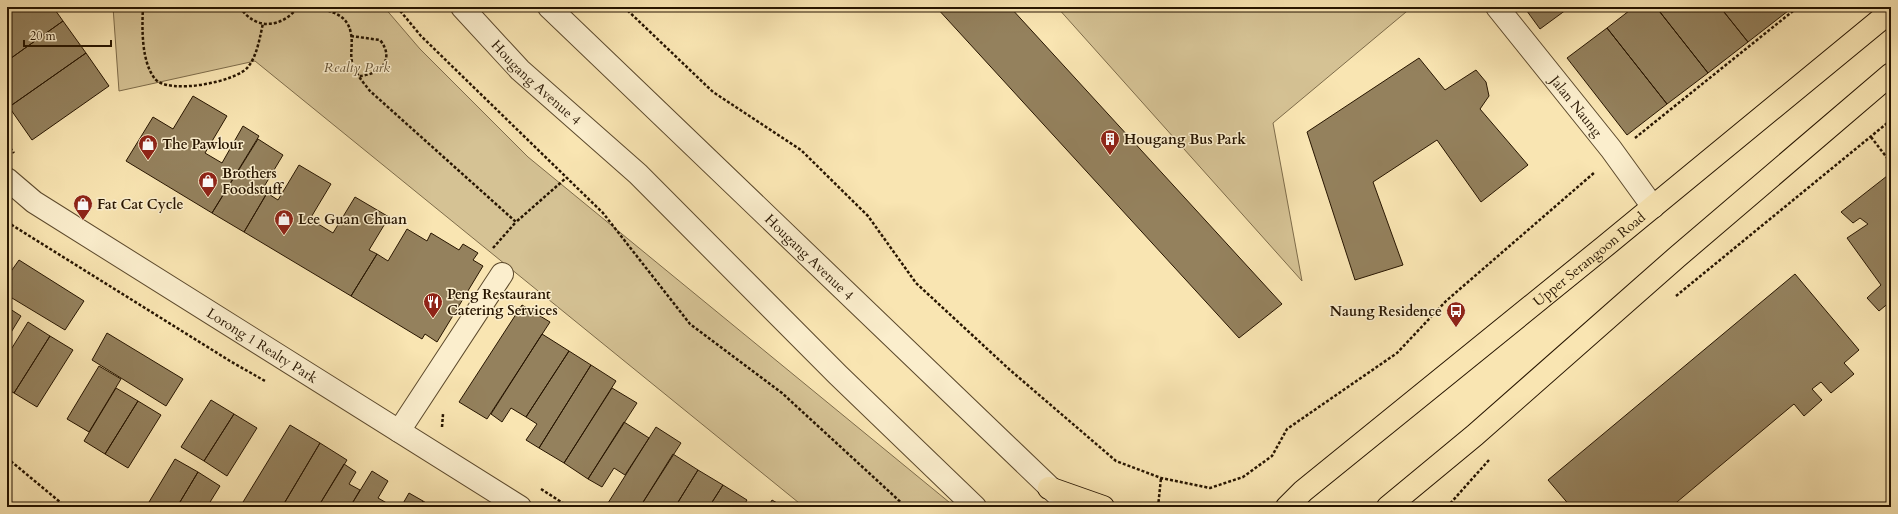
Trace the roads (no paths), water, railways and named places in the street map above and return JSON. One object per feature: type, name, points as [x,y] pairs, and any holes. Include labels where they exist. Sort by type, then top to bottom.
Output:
[{"type":"main road","name":"Upper Serangoon Road","points":[[1286,507],[1303,491],[1891,11]]},
{"type":"main road","points":[[1388,507],[1475,435],[1677,257],[1891,74]]},
{"type":"main road","points":[[1049,488],[1103,507]]},
{"type":"street","name":"Hougang Avenue 4","points":[[462,7],[520,70],[638,174],[838,375],[975,507]]},
{"type":"street","name":"Hougang Avenue 4","points":[[549,7],[1049,488],[1071,507]]},
{"type":"street","name":"Jalan Naung","points":[[1497,7],[1611,149],[1652,207]]},
{"type":"street","name":"Lorong 1 Realty Park","points":[[7,179],[34,202],[520,507]]},
{"type":"street","points":[[399,431],[502,274]]},
{"type":"place","name":"Hougang Bus Park","points":[[1110,156]]},
{"type":"place","name":"The Pawlour","points":[[148,161]]},
{"type":"place","name":"Brothers Foodstuff","points":[[208,198]]},
{"type":"place","name":"Fat Cat Cycle","points":[[83,221]]},
{"type":"place","name":"Lee Guan Chuan","points":[[284,236]]},
{"type":"place","name":"Peng Restaurant Catering Services","points":[[433,319]]},
{"type":"place","name":"Naung Residence","points":[[1456,328]]},
{"type":"park label","name":"Realty Park","points":[[357,67]]}]
